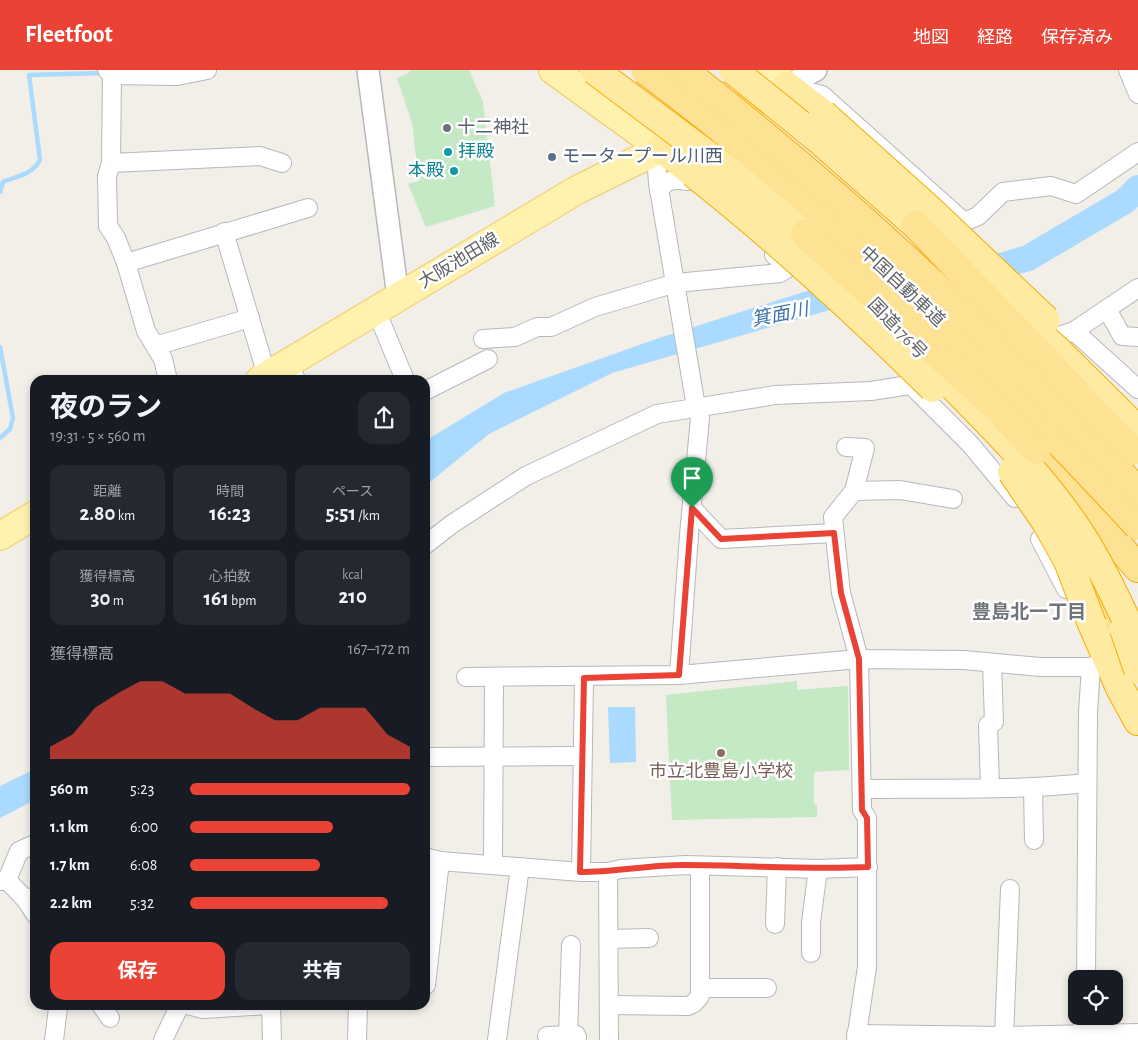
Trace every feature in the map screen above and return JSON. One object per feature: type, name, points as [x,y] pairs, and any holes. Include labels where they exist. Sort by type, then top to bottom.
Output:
[{"type":"highway","name":"国道176号","points":[[594,70],[729,171],[805,234],[1000,436],[1051,493],[1091,551],[1138,645]]},
{"type":"highway","name":"中国自動車道","points":[[644,70],[742,146],[822,213],[905,288],[996,376],[1138,526]]},
{"type":"highway","name":"中国自動車道","points":[[683,70],[840,198],[930,281],[1015,363],[1138,492]]},
{"type":"highway","points":[[733,70],[817,138],[1055,348],[1134,430]]},
{"type":"highway","points":[[777,78],[823,114],[930,210],[1105,375],[1134,430]]},
{"type":"highway","points":[[661,148],[690,177],[741,210],[812,272],[972,426],[1000,457],[1023,487],[1068,561],[1099,617],[1099,663],[1138,721]]},
{"type":"highway","points":[[916,225],[1134,430]]},
{"type":"highway","points":[[805,234],[993,404],[1036,450],[1138,568]]},
{"type":"highway","points":[[1108,583],[1138,670]]},
{"type":"highway","points":[[1099,617],[1138,634]]},
{"type":"main road","points":[[553,70],[661,148]]},
{"type":"main road","name":"大阪池田線","points":[[278,375],[387,304],[577,190],[661,148],[777,78]]},
{"type":"main road","points":[[0,536],[30,519]]},
{"type":"street","points":[[167,375],[163,359],[146,331],[126,263],[116,238],[108,226],[107,176],[111,163],[109,72],[177,76],[208,70]]},
{"type":"street","points":[[368,70],[387,304],[404,375]]},
{"type":"street","points":[[777,78],[816,70]]},
{"type":"street","points":[[1128,70],[1138,94]]},
{"type":"street","points":[[777,78],[822,95],[964,222],[978,216],[1003,192],[1051,186],[1076,194],[1138,152]]},
{"type":"street","points":[[661,148],[657,169],[659,191],[700,418],[679,675]]},
{"type":"street","points":[[111,163],[260,156],[282,163]]},
{"type":"street","points":[[483,339],[515,336],[537,327],[551,327],[595,307],[676,284],[780,273],[789,267],[690,177],[670,181],[659,191]]},
{"type":"street","points":[[126,263],[308,208]]},
{"type":"street","points":[[224,232],[250,318],[278,375]]},
{"type":"street","points":[[430,541],[452,524],[526,476],[657,414],[698,409],[775,395],[871,391],[912,386],[1074,331],[1138,288]]},
{"type":"street","points":[[1107,309],[1122,336],[1138,337]]},
{"type":"street","points":[[155,346],[250,318]]},
{"type":"street","points":[[1074,331],[1138,388]]},
{"type":"street","points":[[430,388],[488,359]]},
{"type":"street","points":[[912,386],[971,446],[1013,496],[1046,549],[1099,663],[1087,783],[1086,970]]},
{"type":"street","points":[[846,447],[865,448],[854,491],[832,517],[841,593],[859,659],[862,810],[867,818],[867,967],[856,1037],[1081,1037],[1138,1033]]},
{"type":"street","points":[[854,491],[900,490],[953,499]]},
{"type":"street","points":[[692,508],[721,539],[834,533]]},
{"type":"street","points":[[466,677],[584,678],[679,675],[859,659],[964,660],[1040,667],[1099,663]]},
{"type":"street","points":[[990,788],[992,663]]},
{"type":"street","points":[[494,677],[494,865]]},
{"type":"street","points":[[580,872],[584,678]]},
{"type":"street","points":[[430,757],[581,756]]},
{"type":"street","points":[[862,789],[1033,787],[1087,783]]},
{"type":"street","points":[[1033,787],[1034,840]]},
{"type":"street","points":[[30,846],[19,851],[3,880],[30,902]]},
{"type":"street","points":[[430,907],[433,859],[580,872],[608,872],[621,868],[686,865],[700,867],[818,869],[868,867]]},
{"type":"street","points":[[497,1040],[520,867]]},
{"type":"street","points":[[610,1004],[688,1006],[694,1003],[700,996],[700,867]]},
{"type":"street","points":[[775,924],[777,867]]},
{"type":"street","points":[[812,953],[812,922],[818,869]]},
{"type":"street","points":[[608,872],[609,1040]]},
{"type":"street","points":[[1004,1036],[1010,889]]},
{"type":"street","points":[[609,939],[649,938]]},
{"type":"street","points":[[547,1036],[573,1038],[571,945]]},
{"type":"street","points":[[701,988],[767,988]]},
{"type":"street","points":[[54,1040],[58,1010]]},
{"type":"street","points":[[163,1040],[178,1010]]},
{"type":"street","points":[[269,1010],[272,1040]]},
{"type":"street","points":[[357,1040],[358,1010]]},
{"type":"green space","name":"十二神社","points":[[409,70],[469,70],[483,102],[495,206],[426,227],[408,184],[419,181],[412,123],[397,78],[409,73]]},
{"type":"green space","points":[[797,681],[797,690],[848,686],[849,770],[814,772],[814,804],[817,805],[817,817],[672,820],[666,695]]},
{"type":"water","points":[[810,290],[833,309],[612,373],[489,434],[430,482],[430,438],[504,393],[659,338]]},
{"type":"water","points":[[608,707],[635,707],[636,762],[610,763]]},
{"type":"water","points":[[30,771],[30,803],[0,818],[0,786]]},
{"type":"waterway","points":[[0,192],[3,182],[28,172],[40,160],[29,75],[102,73]]},
{"type":"waterway","name":"箕面川","points":[[974,274],[1028,258],[1125,201],[1138,188]]},
{"type":"waterway","points":[[0,347],[13,418],[10,429],[0,438]]},
{"type":"place","name":"十二神社","points":[[447,128]]},
{"type":"place","name":"拝殿","points":[[448,152]]},
{"type":"place","name":"モータープール川西","points":[[552,157]]},
{"type":"place","name":"本殿","points":[[454,171]]},
{"type":"place","name":"市立北豊島小学校","points":[[721,753]]},
{"type":"district","name":"豊島北一丁目","points":[[1029,612]]},
{"type":"route","points":[[692,508],[721,539],[834,533],[839,562],[841,593],[859,659],[862,810],[867,818],[868,867],[818,869],[700,867],[686,865],[657,868],[621,868],[608,872],[580,872],[584,678],[679,675],[692,508]]}]
